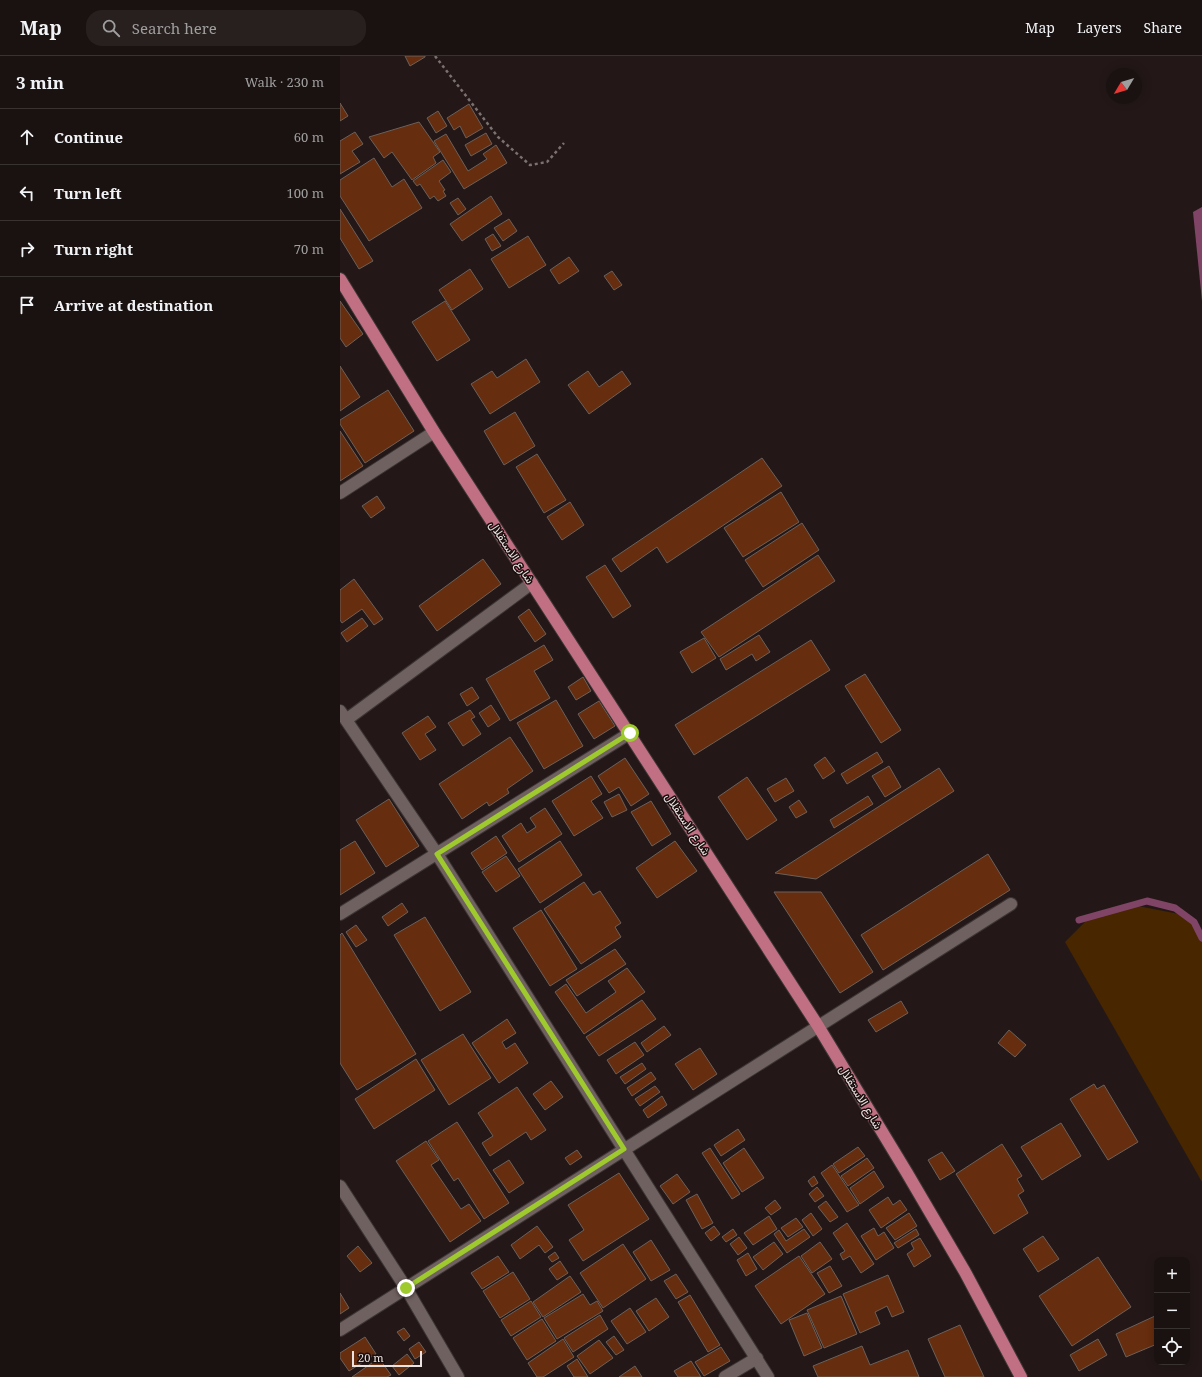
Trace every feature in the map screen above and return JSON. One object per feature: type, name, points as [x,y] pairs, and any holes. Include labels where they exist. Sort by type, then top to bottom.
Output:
[{"type":"highway","name":"شارع الاستقلال","points":[[340,279],[434,432],[818,1026],[907,1173],[961,1266],[1021,1377]]},
{"type":"street","points":[[340,493],[434,432]]},
{"type":"street","points":[[532,583],[343,715],[437,854],[768,1377]]},
{"type":"street","points":[[340,914],[630,733]]},
{"type":"street","points":[[340,1330],[1011,904]]},
{"type":"street","points":[[340,1186],[406,1288],[458,1377]]},
{"type":"street","points":[[725,1377],[757,1358]]},
{"type":"path","points":[[435,56],[498,137],[530,165],[547,162],[564,143]]},
{"type":"shaded area","points":[[1202,207],[1202,301],[1193,212]]},
{"type":"shaded area","points":[[1133,905],[1184,915],[1202,936],[1202,1182],[1065,942],[1090,917]]},
{"type":"building","points":[[405,56],[425,56],[425,57],[410,66]]},
{"type":"building","points":[[340,103],[348,116],[340,121]]},
{"type":"building","points":[[469,104],[483,128],[466,138],[460,126],[454,130],[447,118]]},
{"type":"building","points":[[438,111],[447,126],[436,133],[427,118]]},
{"type":"building","points":[[419,122],[440,152],[433,157],[436,163],[412,180],[392,152],[384,158],[369,137]]},
{"type":"building","points":[[355,132],[363,144],[352,151],[360,162],[340,174],[340,141]]},
{"type":"building","points":[[486,133],[492,144],[471,156],[465,145]]},
{"type":"building","points":[[446,134],[468,171],[487,159],[483,154],[496,145],[507,163],[464,189],[434,141]]},
{"type":"building","points":[[374,158],[392,187],[404,179],[422,208],[369,241],[340,196],[340,180]]},
{"type":"building","points":[[443,160],[451,172],[439,181],[445,190],[443,191],[446,196],[438,201],[434,196],[430,199],[420,184],[417,186],[413,181]]},
{"type":"building","points":[[491,196],[502,214],[462,241],[450,224]]},
{"type":"building","points":[[458,198],[466,209],[458,215],[450,203]]},
{"type":"building","points":[[340,209],[373,261],[359,269],[340,238]]},
{"type":"building","points":[[509,219],[517,231],[503,241],[494,228]]},
{"type":"building","points":[[493,234],[501,246],[492,251],[485,239]]},
{"type":"building","points":[[528,236],[546,265],[509,288],[491,259]]},
{"type":"building","points":[[569,257],[579,271],[559,284],[550,270]]},
{"type":"building","points":[[470,269],[483,289],[452,310],[439,290]]},
{"type":"building","points":[[612,271],[622,285],[614,290],[604,276]]},
{"type":"building","points":[[340,301],[363,334],[346,347],[340,338]]},
{"type":"building","points":[[445,301],[470,340],[437,361],[412,322]]},
{"type":"building","points":[[526,359],[540,382],[490,414],[471,384],[492,371],[497,378]]},
{"type":"building","points":[[340,366],[360,397],[340,411]]},
{"type":"building","points":[[588,371],[599,387],[622,371],[631,384],[589,414],[568,385]]},
{"type":"building","points":[[388,390],[414,431],[365,463],[340,424],[340,420]]},
{"type":"building","points":[[515,412],[535,446],[504,465],[484,431]]},
{"type":"building","points":[[340,431],[363,466],[340,481]]},
{"type":"building","points":[[537,454],[566,500],[544,513],[516,467]]},
{"type":"building","points":[[762,458],[782,486],[667,563],[657,547],[621,572],[612,559]]},
{"type":"building","points":[[781,492],[799,522],[743,557],[724,528]]},
{"type":"building","points":[[377,496],[385,508],[371,518],[362,506]]},
{"type":"building","points":[[570,502],[584,525],[562,540],[547,517]]},
{"type":"building","points":[[802,523],[819,550],[763,587],[745,560]]},
{"type":"building","points":[[818,555],[835,581],[719,657],[701,632]]},
{"type":"building","points":[[483,559],[501,584],[437,631],[419,606]]},
{"type":"building","points":[[605,565],[631,606],[613,618],[586,577]]},
{"type":"building","points":[[354,579],[383,619],[374,625],[362,609],[342,623],[340,620],[340,590]]},
{"type":"building","points":[[529,609],[546,634],[535,642],[518,617]]},
{"type":"building","points":[[362,618],[368,626],[347,642],[341,633]]},
{"type":"building","points":[[759,635],[770,652],[756,661],[752,654],[726,670],[720,659]]},
{"type":"building","points":[[704,638],[716,658],[692,673],[680,652]]},
{"type":"building","points":[[811,640],[830,670],[694,755],[675,725]]},
{"type":"building","points":[[544,645],[553,660],[534,671],[550,698],[510,721],[486,679]]},
{"type":"building","points":[[865,674],[901,730],[881,743],[845,686]]},
{"type":"building","points":[[583,677],[591,691],[576,700],[568,687]]},
{"type":"building","points":[[472,687],[479,698],[467,706],[460,694]]},
{"type":"building","points":[[556,700],[583,746],[544,769],[517,723]]},
{"type":"building","points":[[599,701],[615,726],[594,739],[578,714]]},
{"type":"building","points":[[491,705],[500,719],[488,727],[479,713]]},
{"type":"building","points":[[470,710],[475,717],[471,719],[481,734],[463,746],[448,723]]},
{"type":"building","points":[[428,716],[436,727],[425,734],[436,750],[420,760],[402,733]]},
{"type":"building","points":[[510,737],[533,771],[507,789],[509,793],[489,806],[487,802],[462,819],[439,784]]},
{"type":"building","points":[[877,752],[883,762],[847,784],[841,774]]},
{"type":"building","points":[[825,757],[835,771],[823,779],[814,765]]},
{"type":"building","points":[[625,758],[649,794],[631,806],[619,787],[609,793],[598,776]]},
{"type":"building","points":[[889,766],[901,787],[885,797],[872,776]]},
{"type":"building","points":[[939,768],[954,791],[816,879],[775,873]]},
{"type":"building","points":[[591,776],[602,794],[591,801],[603,818],[574,836],[552,801]]},
{"type":"building","points":[[747,777],[777,820],[747,840],[718,797]]},
{"type":"building","points":[[786,778],[794,791],[775,802],[767,789]]},
{"type":"building","points":[[619,794],[627,810],[612,817],[604,802]]},
{"type":"building","points":[[868,796],[873,804],[834,828],[830,820]]},
{"type":"building","points":[[389,799],[419,846],[386,867],[356,820]]},
{"type":"building","points":[[799,800],[807,812],[796,818],[789,807]]},
{"type":"building","points":[[651,801],[671,834],[652,846],[631,812]]},
{"type":"building","points":[[545,808],[562,834],[519,862],[502,836],[521,823],[527,833],[536,827],[530,818]]},
{"type":"building","points":[[496,836],[507,853],[482,870],[471,853]]},
{"type":"building","points":[[355,841],[375,873],[340,895],[340,850]]},
{"type":"building","points":[[560,841],[582,875],[540,903],[518,869]]},
{"type":"building","points":[[675,841],[697,871],[657,898],[636,868]]},
{"type":"building","points":[[988,854],[1010,890],[883,970],[861,935]]},
{"type":"building","points":[[506,856],[520,876],[496,892],[482,872]]},
{"type":"building","points":[[584,882],[593,895],[600,891],[621,923],[615,927],[621,937],[581,964],[544,909]]},
{"type":"building","points":[[774,892],[821,892],[873,972],[840,993]]},
{"type":"building","points":[[402,903],[408,912],[388,926],[382,917]]},
{"type":"building","points":[[541,910],[577,969],[550,986],[513,928]]},
{"type":"building","points":[[425,917],[471,992],[440,1011],[394,935]]},
{"type":"building","points":[[356,925],[367,940],[356,947],[346,932]]},
{"type":"building","points":[[342,933],[416,1054],[357,1090],[340,1063],[340,935]]},
{"type":"building","points":[[615,949],[626,964],[577,996],[566,980]]},
{"type":"building","points":[[627,968],[645,992],[584,1034],[555,992],[566,984],[586,1013],[616,992],[608,981]]},
{"type":"building","points":[[642,1000],[656,1019],[599,1056],[586,1037]]},
{"type":"building","points":[[901,1001],[908,1013],[876,1032],[868,1020]]},
{"type":"building","points":[[507,1019],[516,1033],[502,1042],[506,1049],[515,1043],[528,1063],[499,1083],[472,1043]]},
{"type":"building","points":[[664,1026],[671,1035],[647,1052],[641,1043]]},
{"type":"building","points":[[1009,1030],[1026,1045],[1015,1057],[998,1043]]},
{"type":"building","points":[[463,1034],[491,1078],[449,1105],[421,1060]]},
{"type":"building","points":[[635,1042],[644,1055],[616,1074],[607,1060]]},
{"type":"building","points":[[700,1048],[717,1074],[693,1090],[675,1064]]},
{"type":"building","points":[[416,1059],[435,1090],[374,1129],[355,1099]]},
{"type":"building","points":[[642,1063],[646,1069],[625,1084],[620,1077]]},
{"type":"building","points":[[651,1072],[656,1079],[632,1096],[627,1088]]},
{"type":"building","points":[[551,1081],[563,1097],[545,1110],[533,1094]]},
{"type":"building","points":[[1094,1084],[1097,1089],[1104,1085],[1138,1142],[1108,1160],[1070,1099]]},
{"type":"building","points":[[655,1086],[660,1092],[640,1106],[635,1099]]},
{"type":"building","points":[[517,1087],[546,1130],[531,1140],[526,1132],[490,1156],[482,1143],[493,1136],[478,1113]]},
{"type":"building","points":[[662,1096],[667,1105],[648,1118],[643,1110]]},
{"type":"building","points":[[457,1122],[509,1203],[484,1219],[458,1178],[454,1181],[428,1141]]},
{"type":"building","points":[[1061,1123],[1081,1156],[1042,1180],[1021,1147]]},
{"type":"building","points":[[738,1129],[745,1140],[721,1156],[714,1145]]},
{"type":"building","points":[[426,1141],[439,1160],[431,1165],[461,1209],[469,1204],[481,1221],[450,1242],[396,1161]]},
{"type":"building","points":[[1002,1144],[1022,1176],[1017,1179],[1024,1191],[1018,1195],[1028,1213],[994,1234],[956,1174]]},
{"type":"building","points":[[858,1147],[865,1156],[839,1173],[833,1164]]},
{"type":"building","points":[[710,1148],[740,1194],[732,1199],[702,1153]]},
{"type":"building","points":[[744,1148],[764,1178],[742,1192],[723,1163]]},
{"type":"building","points":[[577,1150],[582,1157],[570,1165],[565,1158]]},
{"type":"building","points":[[942,1152],[955,1171],[940,1180],[928,1160]]},
{"type":"building","points":[[867,1158],[874,1168],[848,1186],[841,1176]]},
{"type":"building","points":[[509,1160],[524,1183],[509,1193],[493,1170]]},
{"type":"building","points":[[832,1165],[859,1205],[847,1212],[821,1173]]},
{"type":"building","points":[[874,1171],[884,1187],[860,1204],[850,1188]]},
{"type":"building","points":[[619,1173],[649,1219],[583,1261],[569,1240],[584,1230],[568,1205]]},
{"type":"building","points":[[677,1174],[690,1192],[673,1204],[660,1186]]},
{"type":"building","points":[[814,1176],[818,1183],[812,1187],[808,1181]]},
{"type":"building","points":[[817,1187],[824,1196],[815,1202],[809,1194]]},
{"type":"building","points":[[697,1194],[713,1223],[702,1229],[686,1200]]},
{"type":"building","points":[[888,1197],[893,1205],[900,1200],[907,1210],[881,1228],[869,1210]]},
{"type":"building","points":[[775,1200],[781,1208],[771,1215],[765,1208]]},
{"type":"building","points":[[826,1201],[838,1217],[830,1222],[818,1207]]},
{"type":"building","points":[[811,1213],[822,1229],[813,1236],[802,1220]]},
{"type":"building","points":[[909,1213],[917,1226],[895,1240],[886,1228]]},
{"type":"building","points":[[769,1216],[777,1229],[753,1245],[744,1233]]},
{"type":"building","points":[[796,1218],[803,1227],[788,1237],[781,1228]]},
{"type":"building","points":[[847,1223],[874,1264],[861,1273],[850,1256],[843,1260],[840,1254],[845,1251],[833,1233]]},
{"type":"building","points":[[537,1226],[553,1247],[545,1253],[539,1245],[520,1259],[511,1245]]},
{"type":"building","points":[[714,1226],[720,1234],[711,1241],[705,1233]]},
{"type":"building","points":[[874,1228],[878,1236],[884,1232],[894,1248],[876,1260],[861,1236]]},
{"type":"building","points":[[733,1229],[737,1235],[726,1242],[722,1237]]},
{"type":"building","points":[[804,1229],[810,1237],[787,1253],[774,1234],[779,1230],[786,1241]]},
{"type":"building","points":[[916,1229],[919,1235],[898,1248],[894,1243]]},
{"type":"building","points":[[1043,1236],[1059,1259],[1038,1272],[1023,1249]]},
{"type":"building","points":[[739,1237],[747,1248],[738,1255],[730,1244]]},
{"type":"building","points":[[920,1238],[931,1256],[914,1267],[907,1254],[914,1249],[911,1243]]},
{"type":"building","points":[[651,1240],[670,1270],[651,1281],[633,1252]]},
{"type":"building","points":[[774,1242],[783,1254],[763,1270],[753,1257]]},
{"type":"building","points":[[820,1242],[832,1259],[812,1273],[801,1256]]},
{"type":"building","points":[[623,1244],[646,1279],[603,1308],[580,1273]]},
{"type":"building","points":[[358,1246],[372,1263],[360,1272],[347,1256]]},
{"type":"building","points":[[555,1252],[559,1258],[552,1262],[548,1257]]},
{"type":"building","points":[[748,1253],[757,1269],[746,1276],[737,1260]]},
{"type":"building","points":[[498,1256],[509,1272],[482,1289],[471,1273]]},
{"type":"building","points":[[799,1256],[825,1294],[781,1324],[755,1286]]},
{"type":"building","points":[[1098,1257],[1131,1307],[1072,1346],[1039,1296]]},
{"type":"building","points":[[560,1261],[568,1273],[557,1280],[549,1269]]},
{"type":"building","points":[[830,1266],[842,1286],[829,1293],[817,1273]]},
{"type":"building","points":[[513,1272],[530,1299],[500,1318],[483,1291]]},
{"type":"building","points":[[676,1274],[688,1292],[676,1299],[664,1281]]},
{"type":"building","points":[[888,1275],[904,1312],[892,1317],[887,1306],[875,1312],[880,1324],[860,1333],[843,1294]]},
{"type":"building","points":[[570,1276],[581,1292],[543,1317],[533,1302]]},
{"type":"building","points":[[340,1293],[349,1308],[340,1314]]},
{"type":"building","points":[[583,1294],[590,1305],[597,1301],[603,1311],[557,1339],[544,1318]]},
{"type":"building","points":[[690,1295],[720,1345],[708,1352],[678,1302]]},
{"type":"building","points":[[841,1296],[857,1334],[824,1348],[807,1310]]},
{"type":"building","points":[[656,1298],[669,1317],[649,1331],[636,1311]]},
{"type":"building","points":[[531,1301],[541,1317],[511,1336],[501,1320]]},
{"type":"building","points":[[630,1308],[646,1332],[627,1344],[611,1321]]},
{"type":"building","points":[[807,1313],[822,1348],[804,1356],[789,1320]]},
{"type":"building","points":[[600,1315],[608,1329],[573,1352],[564,1338]]},
{"type":"building","points":[[1154,1316],[1154,1345],[1126,1357],[1116,1334]]},
{"type":"building","points":[[542,1319],[556,1341],[527,1360],[513,1338]]},
{"type":"building","points":[[960,1325],[984,1377],[945,1377],[928,1339]]},
{"type":"building","points":[[404,1328],[410,1336],[404,1341],[397,1332]]},
{"type":"building","points":[[614,1336],[624,1350],[616,1355],[606,1342]]},
{"type":"building","points":[[365,1337],[376,1354],[349,1371],[340,1358],[340,1353]]},
{"type":"building","points":[[563,1339],[574,1357],[543,1377],[537,1377],[528,1363]]},
{"type":"building","points":[[1098,1339],[1107,1355],[1079,1371],[1070,1355]]},
{"type":"building","points":[[599,1340],[613,1358],[590,1374],[577,1356]]},
{"type":"building","points":[[419,1342],[426,1352],[415,1359],[409,1349]]},
{"type":"building","points":[[862,1346],[870,1365],[908,1350],[919,1377],[818,1377],[813,1366]]},
{"type":"building","points":[[721,1347],[730,1361],[704,1376],[695,1362]]},
{"type":"building","points":[[407,1354],[414,1363],[399,1375],[392,1366]]},
{"type":"building","points":[[379,1358],[391,1375],[387,1377],[352,1377]]},
{"type":"building","points":[[577,1359],[588,1377],[574,1377],[567,1366]]},
{"type":"building","points":[[691,1361],[701,1377],[678,1377],[674,1371]]},
{"type":"building","points":[[635,1366],[642,1377],[619,1377]]},
{"type":"waterway","points":[[1079,920],[1147,901],[1175,908],[1194,922],[1202,938]]},
{"type":"route","points":[[406,1288],[624,1149],[437,854],[630,733]]}]
